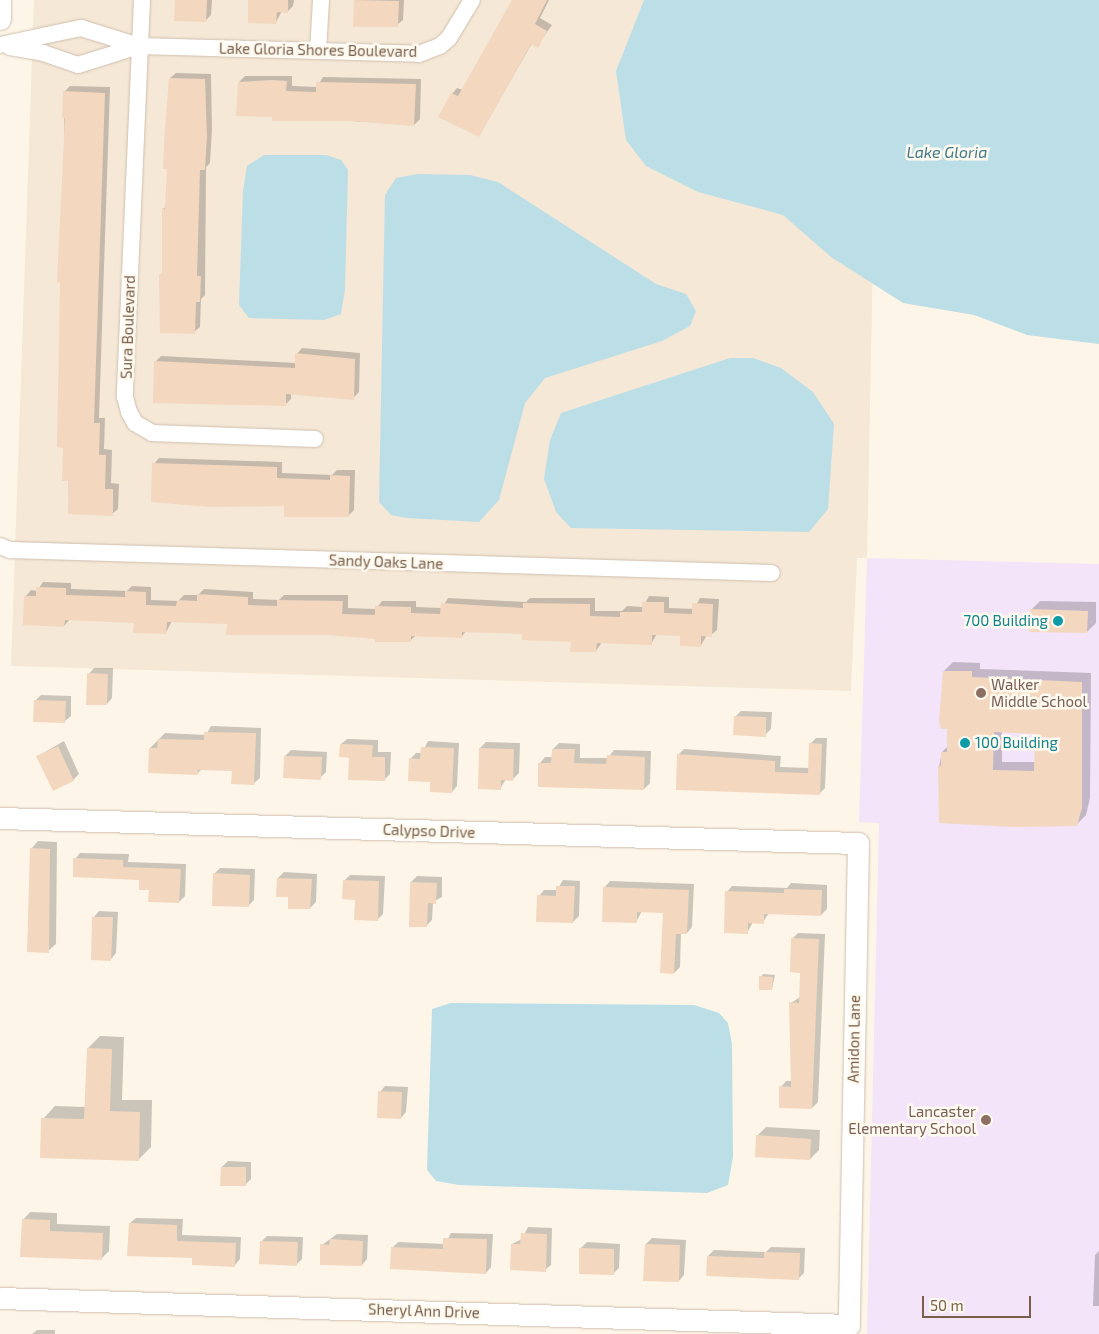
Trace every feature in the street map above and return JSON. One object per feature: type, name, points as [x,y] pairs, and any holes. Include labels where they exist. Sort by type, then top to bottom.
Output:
[{"type":"street","points":[[0,0],[0,19]]},
{"type":"street","name":"Sura Boulevard","points":[[142,0],[125,397],[129,412],[135,423],[152,433],[315,439]]},
{"type":"street","points":[[318,51],[321,0]]},
{"type":"street","name":"Lake Gloria Shores Boulevard","points":[[0,45],[74,28],[97,32],[139,46],[419,54],[430,51],[449,38],[472,0]]},
{"type":"street","points":[[96,62],[97,32]]},
{"type":"street","name":"Lake Gloria Shores Boulevard","points":[[0,45],[44,53],[71,65],[96,62],[139,46]]},
{"type":"street","name":"Sandy Oaks Lane","points":[[0,546],[10,550],[772,573]]},
{"type":"street","name":"Calypso Drive","points":[[0,818],[858,844]]},
{"type":"street","name":"Amidon Lane","points":[[849,1325],[858,844]]},
{"type":"street","name":"Sheryl Ann Drive","points":[[0,1298],[849,1325]]},
{"type":"shaded area","points":[[34,0],[878,0],[867,558],[857,558],[851,691],[11,666]]},
{"type":"shaded area","points":[[867,558],[1099,564],[1099,1334],[867,1334],[879,823],[859,822]]},
{"type":"water","name":"Lake Gloria","points":[[644,0],[1099,0],[1099,344],[1027,335],[974,315],[903,303],[831,257],[783,215],[698,192],[646,166],[626,140],[616,71]]},
{"type":"water","points":[[264,155],[326,155],[341,160],[348,170],[345,289],[341,314],[324,320],[249,318],[239,305],[243,191],[247,166]]},
{"type":"water","points":[[418,174],[470,175],[498,182],[656,284],[686,294],[696,311],[690,326],[662,341],[545,378],[525,403],[499,500],[479,522],[407,518],[391,515],[379,502],[385,195],[396,178]]},
{"type":"water","points":[[730,358],[753,358],[781,368],[813,392],[834,424],[828,509],[809,532],[571,528],[556,512],[544,479],[550,440],[561,413]]},
{"type":"water","points":[[451,1003],[694,1005],[719,1013],[728,1023],[732,1044],[733,1157],[728,1185],[707,1193],[459,1185],[436,1181],[427,1170],[432,1009]]},
{"type":"building","points":[[175,0],[207,0],[206,22],[174,21]]},
{"type":"building","points":[[248,0],[288,0],[288,13],[277,12],[276,24],[248,23]]},
{"type":"building","points":[[354,0],[399,1],[398,27],[353,27]]},
{"type":"building","points":[[512,0],[547,0],[535,24],[547,31],[538,48],[531,44],[479,137],[438,117],[451,93],[458,96]]},
{"type":"building","points":[[169,78],[205,79],[207,136],[205,170],[200,170],[197,276],[201,276],[200,302],[196,302],[195,334],[160,333],[159,274],[162,274],[162,208],[165,209],[167,169],[163,169]]},
{"type":"building","points":[[287,81],[286,91],[316,92],[316,82],[416,84],[414,126],[351,121],[272,121],[272,117],[236,116],[238,82]]},
{"type":"building","points":[[63,91],[105,93],[94,423],[100,423],[99,455],[106,455],[105,489],[113,489],[113,516],[68,514],[69,481],[62,481],[63,448],[57,447],[60,283],[57,282],[65,118],[62,118]]},
{"type":"building","points":[[295,353],[355,359],[354,400],[286,394],[286,406],[153,403],[154,361],[295,368]]},
{"type":"building","points":[[152,463],[277,467],[277,478],[330,480],[330,475],[350,476],[349,517],[284,517],[284,506],[211,507],[151,502]]},
{"type":"building","points":[[36,587],[66,588],[66,595],[125,597],[125,591],[146,592],[146,605],[176,606],[177,600],[197,601],[197,594],[248,597],[248,605],[277,606],[277,600],[343,601],[342,614],[375,615],[375,606],[411,607],[411,613],[440,614],[441,603],[523,608],[523,603],[590,604],[590,616],[620,617],[620,612],[642,612],[642,602],[664,602],[664,613],[692,614],[692,603],[713,604],[712,637],[701,636],[701,647],[680,646],[680,636],[652,635],[652,645],[597,643],[596,652],[570,652],[571,642],[522,640],[522,634],[462,632],[462,638],[411,636],[411,642],[375,642],[375,639],[327,635],[226,635],[227,624],[167,622],[166,634],[133,633],[134,623],[65,620],[64,627],[23,625],[24,596],[36,596]]},
{"type":"building","name":"700 Building","points":[[1030,609],[1088,611],[1087,633],[1029,632]]},
{"type":"building","name":"100 Building","points":[[943,671],[972,671],[972,677],[1082,682],[1082,808],[1077,826],[1011,827],[939,823],[938,766],[941,766],[941,752],[947,752],[947,729],[941,729],[939,721]],"holes":[[[994,732],[1035,734],[1034,771],[993,770]]]},
{"type":"building","points":[[87,673],[108,674],[107,705],[86,705]]},
{"type":"building","points":[[34,700],[66,701],[65,723],[33,722]]},
{"type":"building","points":[[734,716],[766,717],[766,737],[733,735]]},
{"type":"building","points":[[204,732],[256,733],[254,785],[231,784],[232,771],[198,770],[198,775],[148,773],[149,748],[157,748],[158,739],[204,740]]},
{"type":"building","points":[[809,743],[822,744],[820,795],[676,790],[677,754],[775,761],[775,772],[808,773]]},
{"type":"building","points":[[340,744],[373,745],[372,757],[385,757],[385,781],[348,780],[349,758],[339,757]]},
{"type":"building","points":[[58,746],[74,781],[53,791],[36,756]]},
{"type":"building","points":[[421,747],[454,748],[452,793],[430,792],[430,782],[408,781],[409,758],[420,759]]},
{"type":"building","points":[[479,748],[514,749],[513,781],[501,780],[501,790],[478,789]]},
{"type":"building","points":[[552,749],[575,749],[574,763],[606,764],[607,755],[645,757],[644,790],[538,787],[538,763],[551,763]]},
{"type":"building","points":[[284,756],[322,757],[321,780],[283,778]]},
{"type":"building","points":[[30,848],[50,849],[49,953],[27,952]]},
{"type":"building","points":[[73,858],[123,860],[123,867],[181,869],[179,903],[148,902],[149,890],[139,890],[139,880],[73,877]]},
{"type":"building","points":[[213,873],[250,875],[249,907],[212,906]]},
{"type":"building","points":[[277,878],[312,879],[310,909],[288,909],[288,897],[276,897]]},
{"type":"building","points":[[343,880],[379,881],[378,921],[354,920],[355,900],[342,899]]},
{"type":"building","points":[[410,882],[437,883],[436,904],[428,903],[427,927],[409,927]]},
{"type":"building","points":[[556,886],[575,886],[573,923],[536,922],[537,895],[556,896]]},
{"type":"building","points":[[603,887],[689,890],[687,934],[676,934],[674,974],[660,973],[663,913],[637,912],[637,923],[602,922]]},
{"type":"building","points":[[784,889],[822,890],[821,916],[764,914],[764,924],[748,923],[748,934],[724,933],[725,891],[784,893]]},
{"type":"building","points":[[92,917],[113,917],[111,961],[91,960]]},
{"type":"building","points":[[791,938],[819,939],[812,1109],[779,1108],[779,1086],[791,1087],[789,1002],[799,1003],[800,973],[790,972]]},
{"type":"building","points":[[759,976],[773,977],[772,990],[759,990]]},
{"type":"building","points":[[87,1048],[112,1049],[110,1111],[140,1112],[139,1161],[40,1158],[41,1118],[84,1119]]},
{"type":"building","points":[[378,1091],[402,1092],[401,1119],[377,1118]]},
{"type":"building","points":[[756,1135],[811,1139],[810,1160],[755,1157]]},
{"type":"building","points":[[221,1167],[246,1167],[246,1186],[220,1186]]},
{"type":"building","points":[[22,1219],[50,1220],[50,1231],[103,1233],[102,1260],[20,1257]]},
{"type":"building","points":[[129,1223],[177,1225],[177,1241],[236,1243],[235,1267],[192,1265],[192,1258],[127,1256]]},
{"type":"building","points":[[521,1233],[547,1234],[546,1272],[510,1270],[511,1244],[520,1244]]},
{"type":"building","points":[[443,1238],[487,1239],[486,1274],[390,1269],[391,1247],[443,1249]]},
{"type":"building","points":[[330,1239],[363,1241],[362,1266],[320,1265],[320,1244],[329,1245]]},
{"type":"building","points":[[260,1241],[298,1242],[297,1266],[259,1264]]},
{"type":"building","points":[[645,1244],[680,1245],[679,1282],[643,1281]]},
{"type":"building","points":[[579,1248],[614,1249],[614,1275],[579,1274]]},
{"type":"building","points":[[764,1252],[800,1253],[799,1280],[706,1276],[707,1256],[764,1258]]},
{"type":"place","name":"700 Building","points":[[1058,621]]},
{"type":"place","name":"Walker Middle School","points":[[981,693]]},
{"type":"place","name":"100 Building","points":[[965,743]]},
{"type":"place","name":"Lancaster Elementary School","points":[[986,1120]]}]
